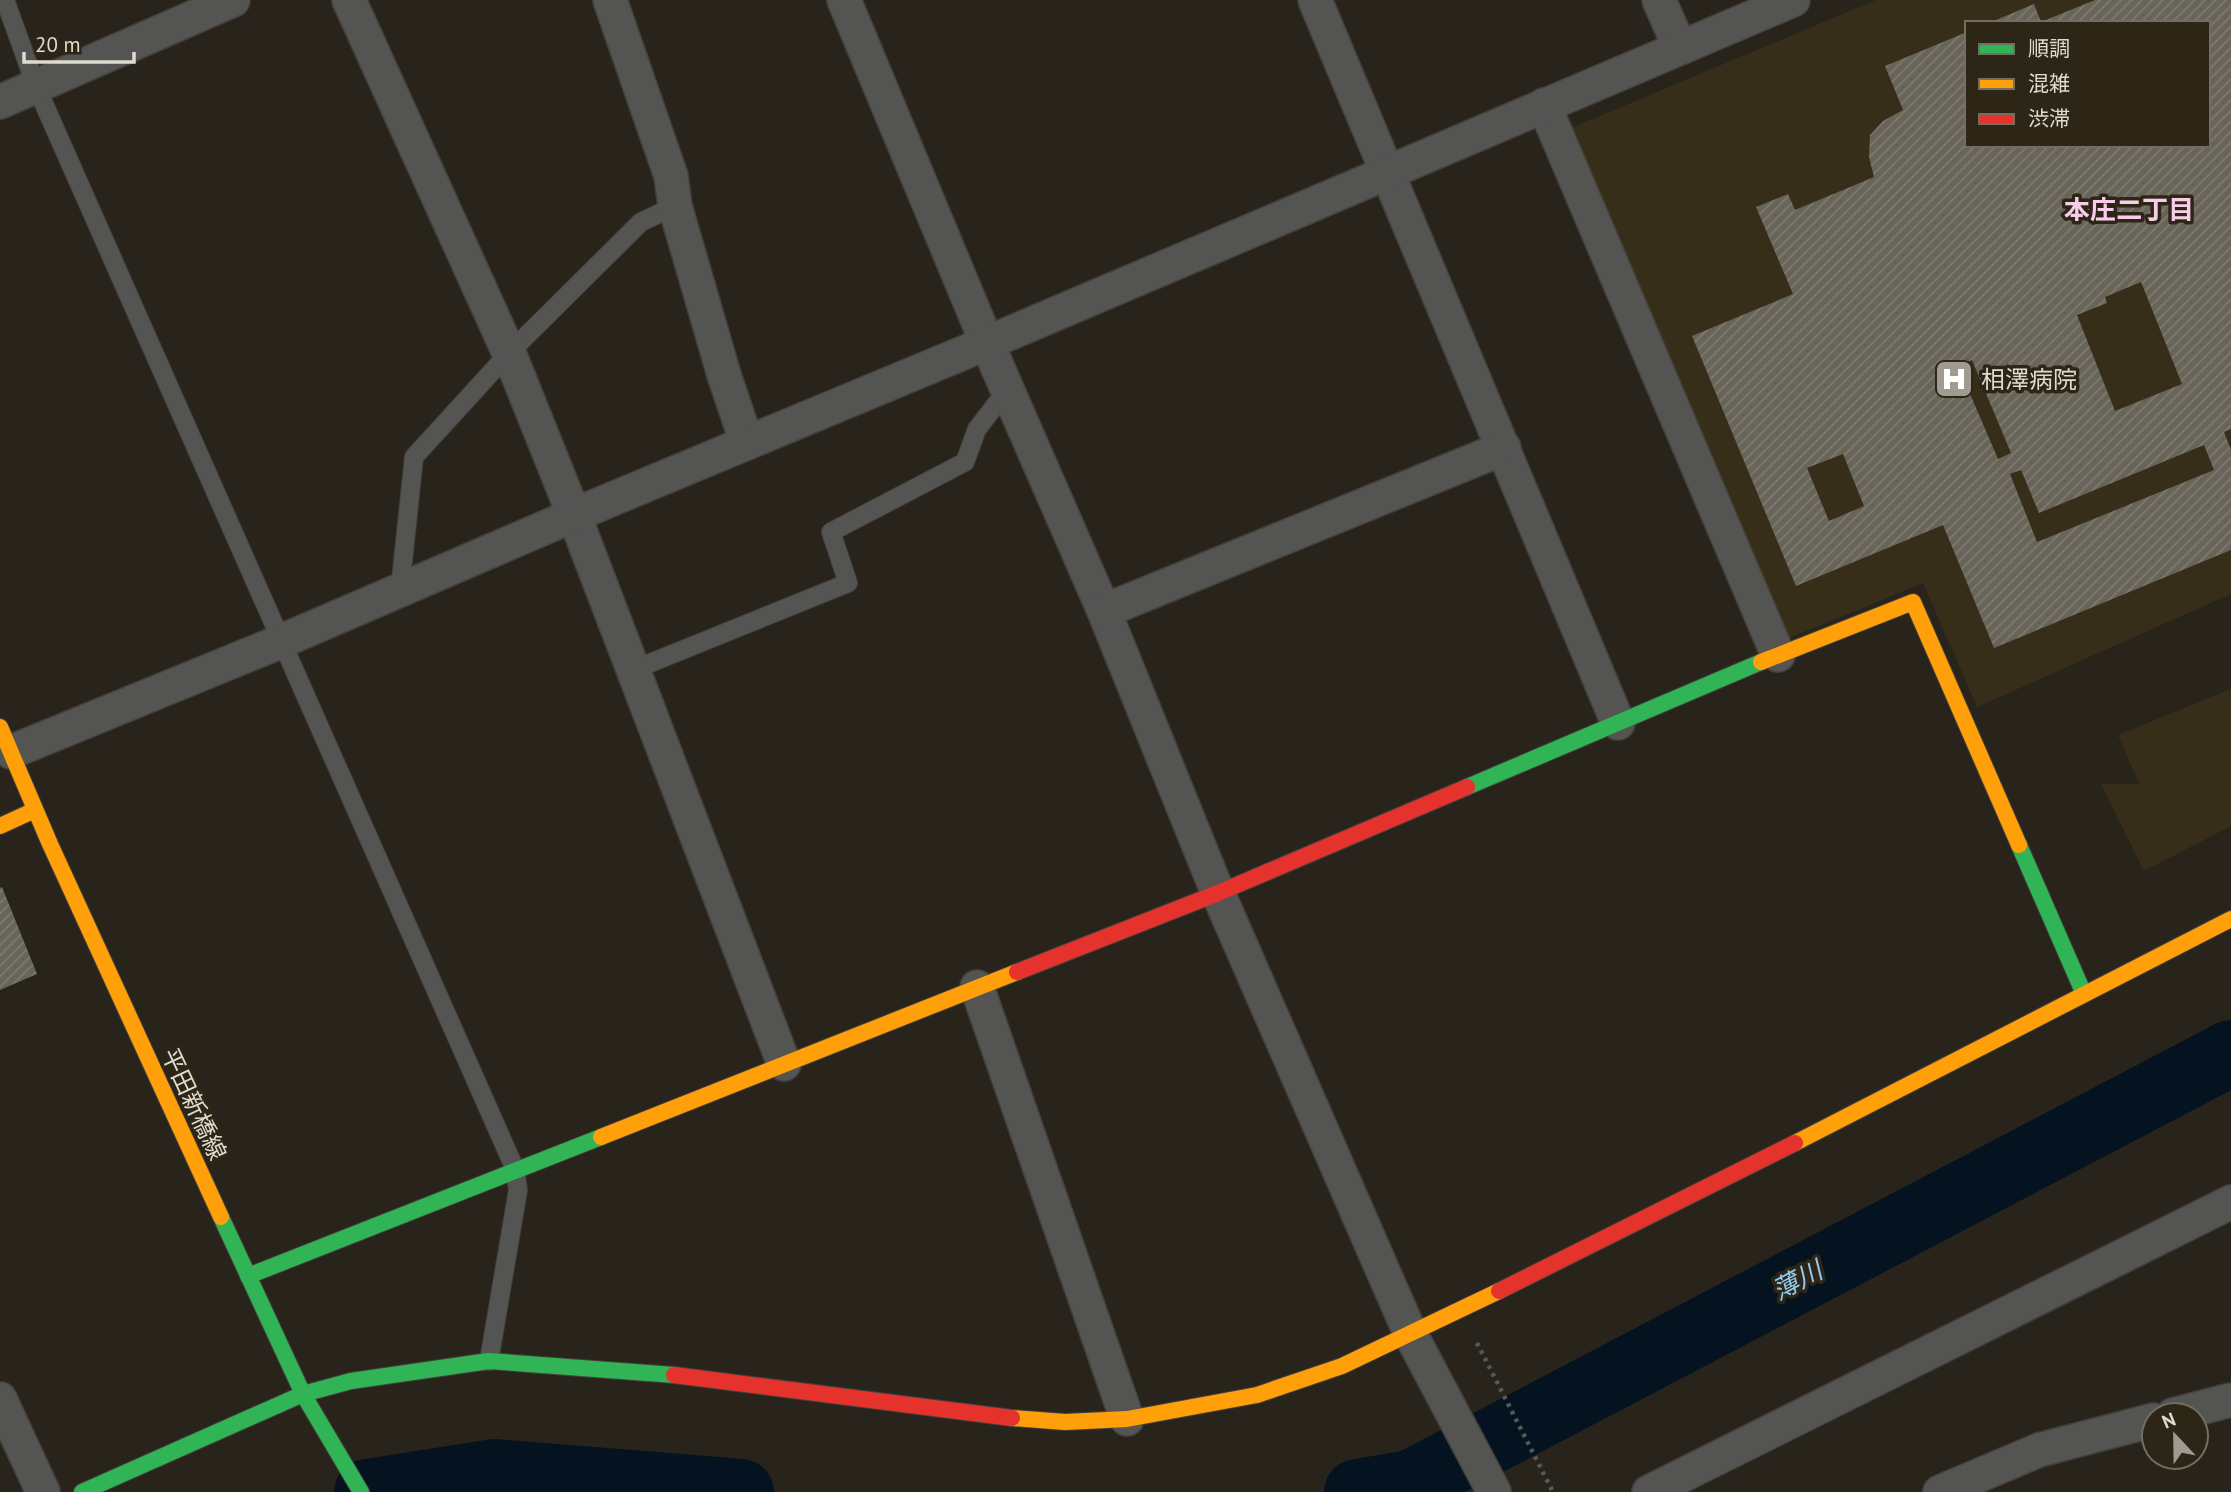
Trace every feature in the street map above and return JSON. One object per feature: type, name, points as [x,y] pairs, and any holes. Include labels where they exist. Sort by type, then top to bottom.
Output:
[{"type":"street","points":[[0,102],[233,0]]},
{"type":"street","points":[[349,0],[509,353],[785,1064]]},
{"type":"street","points":[[610,0],[671,176],[675,206],[724,375],[747,443]]},
{"type":"street","points":[[844,0],[1104,611],[1218,893],[1411,1335],[1494,1492]]},
{"type":"street","points":[[1315,0],[1618,723]]},
{"type":"street","points":[[1659,0],[1680,48]]},
{"type":"street","points":[[4,746],[282,641],[1794,0]]},
{"type":"street","points":[[1544,106],[1778,655]]},
{"type":"street","points":[[1104,611],[1504,448]]},
{"type":"street","points":[[248,1276],[1218,893],[1778,655],[1913,602],[2084,994]]},
{"type":"street","name":"平田新橋線","points":[[4,746],[303,1394],[361,1492]]},
{"type":"street","points":[[0,826],[35,810]]},
{"type":"street","points":[[82,1492],[303,1394],[351,1381],[489,1361],[709,1378],[985,1416],[1065,1422],[1127,1419],[1257,1395],[1342,1366],[1411,1335],[2231,919]]},
{"type":"street","points":[[977,987],[1127,1419]]},
{"type":"street","points":[[1648,1492],[2231,1202]]},
{"type":"street","points":[[0,1399],[43,1492]]},
{"type":"street","points":[[2210,1405],[2231,1400]]},
{"type":"street","points":[[1941,1492],[2039,1450],[2140,1424]]},
{"type":"lane","points":[[5,0],[36,86],[515,1169],[518,1190],[489,1361]]},
{"type":"lane","points":[[400,589],[414,457],[509,353],[641,222],[675,206]]},
{"type":"lane","points":[[633,670],[848,583],[831,532],[965,462],[977,429],[1008,389]]},
{"type":"path","points":[[1473,1336],[1553,1492]]},
{"type":"shaded area","name":"相澤病院","points":[[1876,0],[2231,0],[2231,594],[1977,707],[1923,583],[1787,639],[1569,129]]},
{"type":"shaded area","points":[[2231,689],[2231,826],[2144,871],[2101,784],[2139,784],[2118,735]]},
{"type":"building","name":"相澤病院","points":[[2095,0],[2231,0],[2231,429],[2224,432],[2231,450],[2231,550],[1994,648],[1943,525],[1796,586],[1692,336],[1793,294],[1756,207],[1788,194],[1795,210],[1874,177],[1869,157],[1870,135],[1883,121],[1903,110],[1885,66],[1965,33],[1965,147],[2210,147],[2210,21],[2043,21]],"holes":[[[2141,282],[2182,384],[2115,411],[2077,315],[2107,303],[2105,297]],[[1972,360],[2011,453],[1998,459],[1958,366]],[[2204,445],[2214,470],[2037,542],[2010,474],[2021,470],[2039,513]],[[1843,454],[1864,506],[1829,521],[1807,468]]]},
{"type":"building","name":"相澤病院","points":[[2034,4],[2041,21],[1994,21]]},
{"type":"building","points":[[2,887],[37,974],[0,990],[0,888]]},
{"type":"waterway","name":"薄川","points":[[1357,1492],[1411,1483],[2231,1053]]},
{"type":"waterway","name":"薄川","points":[[367,1492],[494,1472],[741,1492]]},
{"type":"traffic: fast","points":[[1467,787],[1761,662]]},
{"type":"traffic: fast","points":[[2019,845],[2084,994]]},
{"type":"traffic: fast","points":[[248,1276],[601,1137]]},
{"type":"traffic: fast","points":[[221,1217],[303,1394],[361,1492]]},
{"type":"traffic: fast","points":[[82,1492],[303,1394],[351,1381],[489,1361],[674,1375]]},
{"type":"traffic: slow","points":[[1761,662],[1913,602],[2019,845]]},
{"type":"traffic: slow","points":[[0,727],[50,844],[221,1217]]},
{"type":"traffic: slow","points":[[0,826],[35,810]]},
{"type":"traffic: slow","points":[[1795,1143],[2231,919]]},
{"type":"traffic: slow","points":[[601,1137],[1017,972]]},
{"type":"traffic: slow","points":[[1012,1418],[1065,1422],[1127,1419],[1257,1395],[1342,1366],[1499,1291]]},
{"type":"traffic: jam","points":[[1017,972],[1218,893],[1467,787]]},
{"type":"traffic: jam","points":[[1499,1291],[1795,1143]]},
{"type":"traffic: jam","points":[[674,1375],[1012,1418]]},
{"type":"place","name":"相澤病院","points":[[1954,379]]},
{"type":"district","name":"本庄二丁目","points":[[2129,209]]}]
